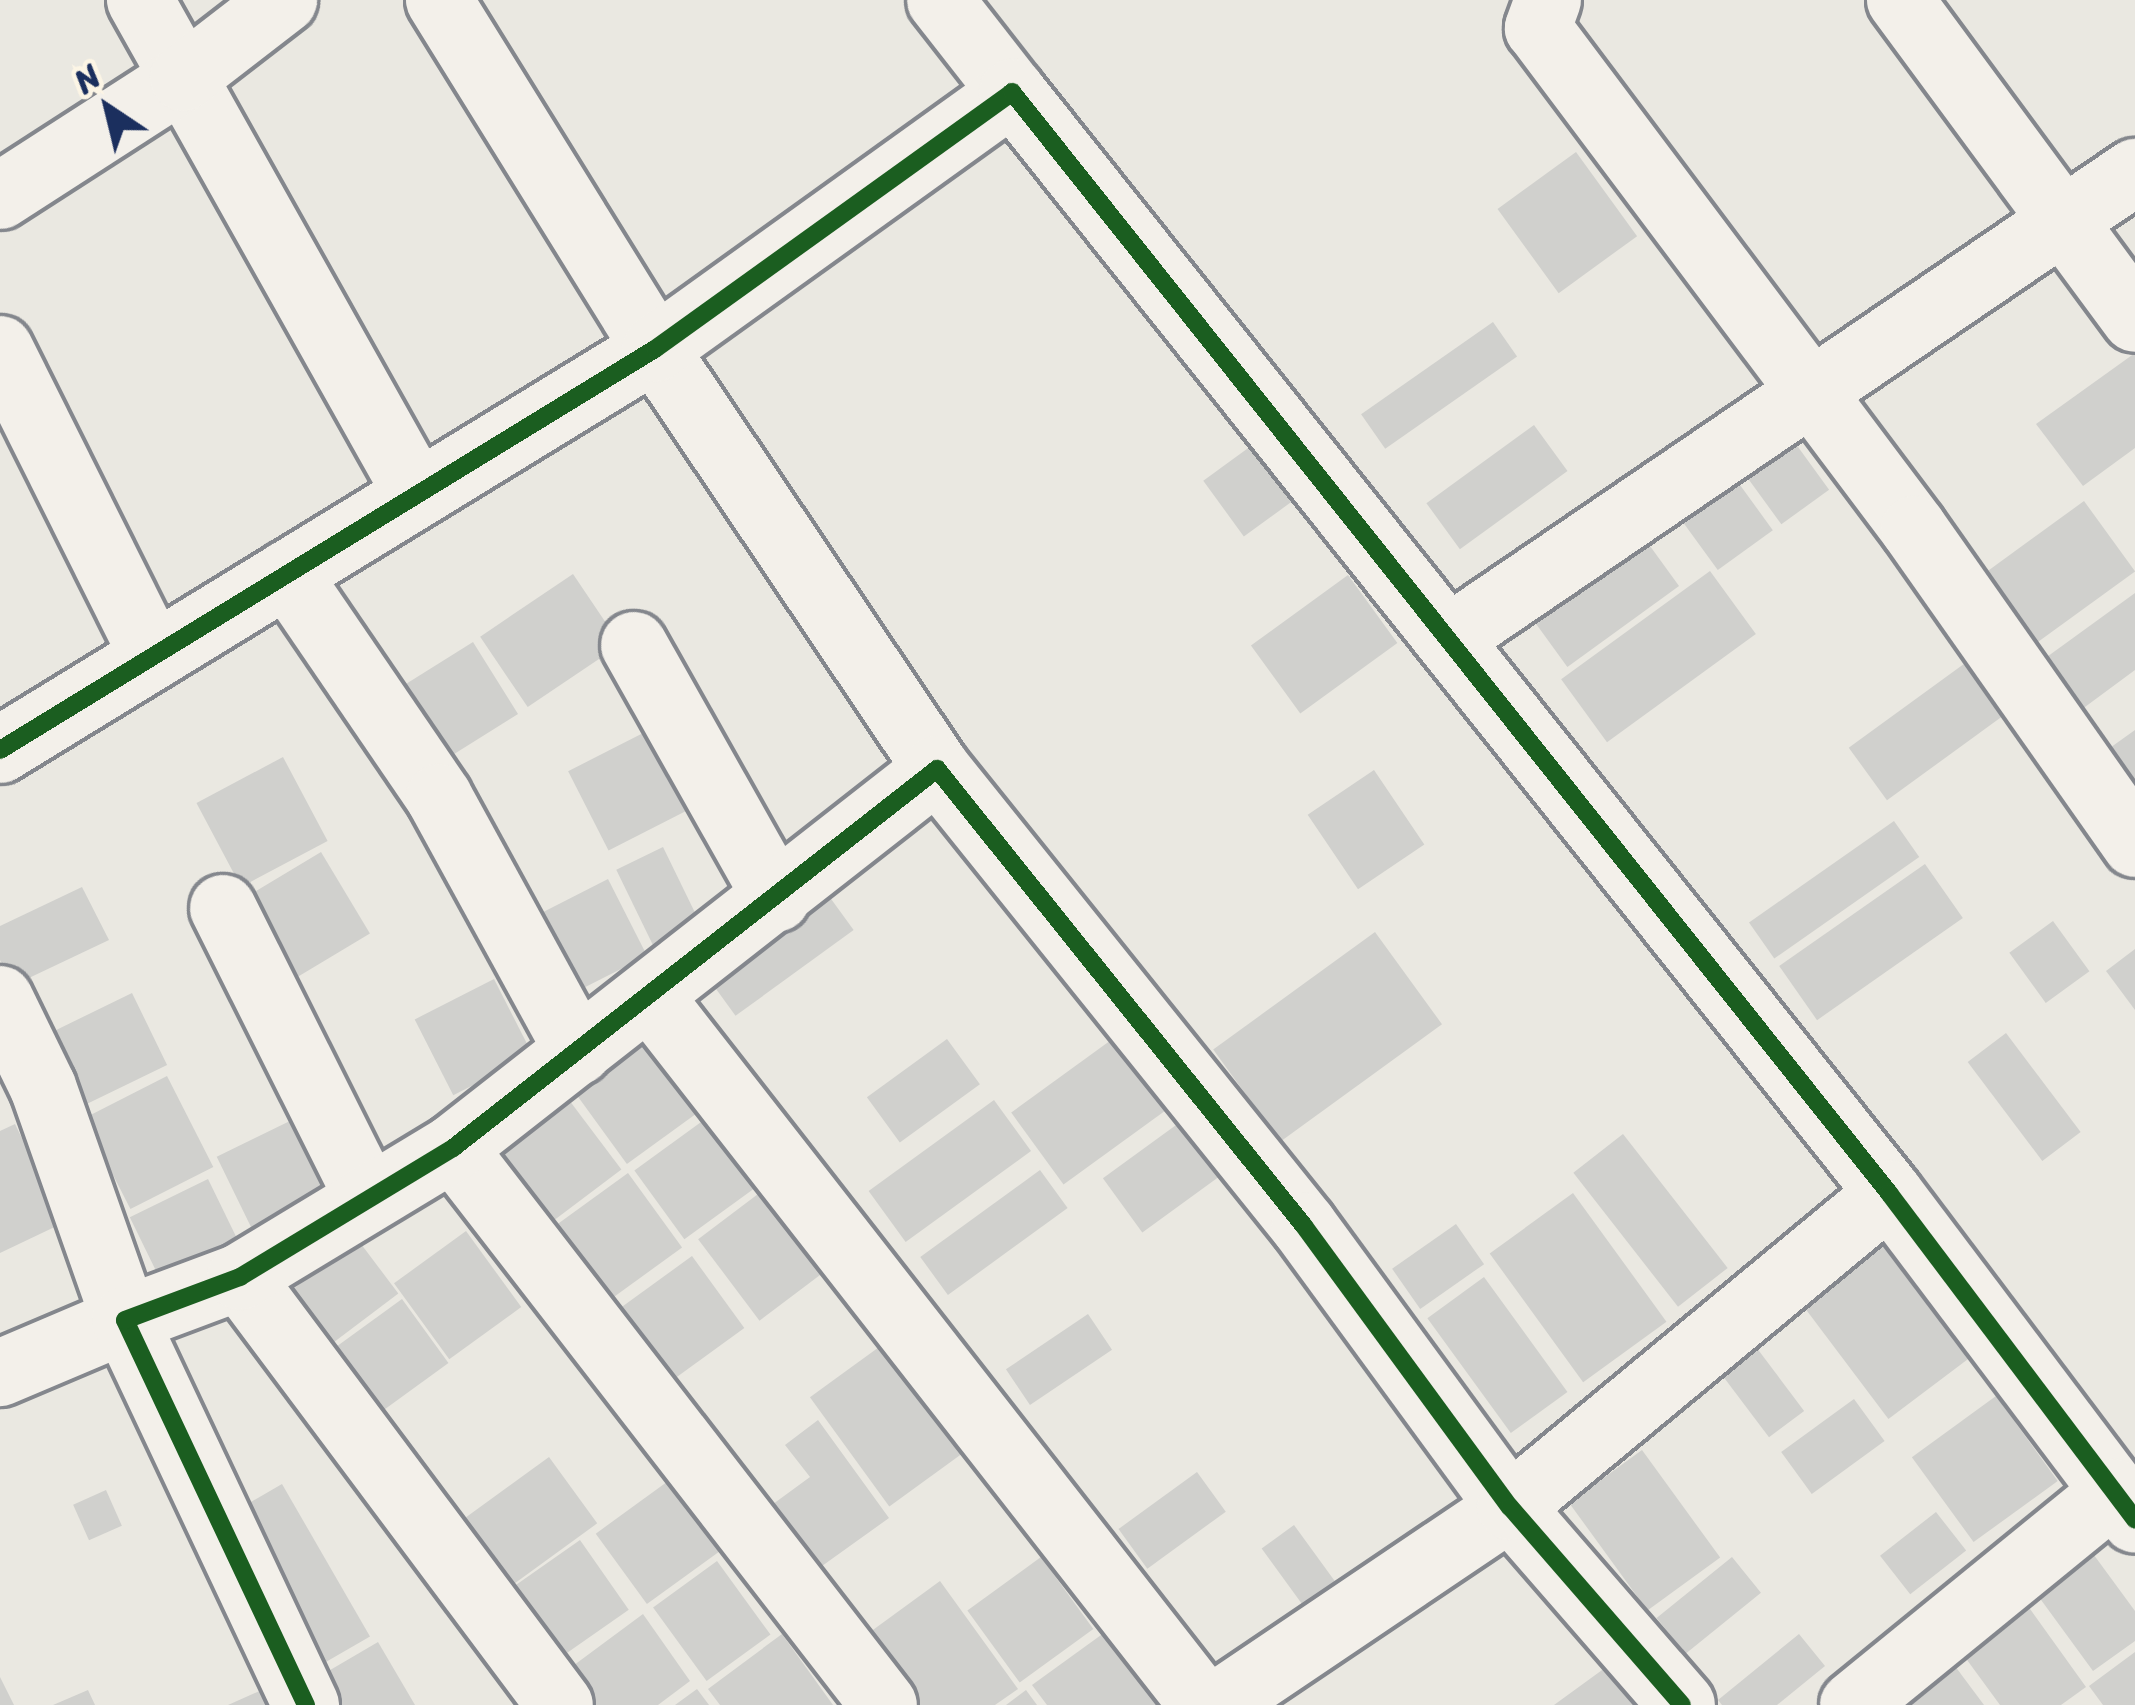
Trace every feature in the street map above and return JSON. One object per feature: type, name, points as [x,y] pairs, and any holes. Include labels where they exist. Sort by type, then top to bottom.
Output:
[{"type":"street","points":[[140,0],[417,494]]},
{"type":"street","points":[[0,196],[184,78],[284,0]]},
{"type":"street","points":[[439,0],[656,349],[937,769],[1304,1226],[1510,1507],[1682,1705]]},
{"type":"street","points":[[1548,0],[1538,28],[1811,394],[2135,844]]},
{"type":"street","points":[[1900,0],[2135,319]]},
{"type":"street","points":[[945,2],[1889,1193],[2125,1506],[1853,1705]]},
{"type":"street","points":[[0,750],[656,349],[1012,92]]},
{"type":"street","points":[[1448,639],[2135,172]]},
{"type":"street","points":[[0,349],[153,656]]},
{"type":"street","points":[[287,574],[439,797],[578,1051]]},
{"type":"street","points":[[634,645],[777,899]]},
{"type":"street","points":[[0,1373],[240,1276],[453,1148],[777,899],[937,769]]},
{"type":"street","points":[[224,908],[368,1196]]},
{"type":"street","points":[[650,997],[1203,1705]]},
{"type":"street","points":[[0,999],[22,1097],[306,1705]]},
{"type":"street","points":[[453,1148],[884,1705]]},
{"type":"street","points":[[1217,1705],[1510,1507],[1889,1193]]},
{"type":"street","points":[[240,1276],[560,1705]]},
{"type":"building","points":[[1576,152],[1637,236],[1559,293],[1498,209]]},
{"type":"building","points":[[1493,322],[1517,356],[1385,449],[1361,414]]},
{"type":"building","points":[[2135,353],[2135,448],[2083,486],[2036,424]]},
{"type":"building","points":[[1534,425],[1568,471],[1460,549],[1426,503]]},
{"type":"building","points":[[1785,429],[1829,490],[1781,524],[1737,464]]},
{"type":"building","points":[[1251,446],[1292,502],[1244,537],[1203,481]]},
{"type":"building","points":[[1724,463],[1773,530],[1718,570],[1669,503]]},
{"type":"building","points":[[2084,501],[2135,571],[2021,654],[1970,584]]},
{"type":"building","points":[[1642,535],[1679,586],[1567,667],[1530,616]]},
{"type":"building","points":[[1710,571],[1756,634],[1607,742],[1561,679]]},
{"type":"building","points":[[573,574],[621,644],[528,707],[480,637]]},
{"type":"building","points":[[1348,575],[1397,643],[1300,713],[1251,646]]},
{"type":"building","points":[[2135,593],[2135,670],[2066,721],[2029,670]]},
{"type":"building","points":[[473,642],[518,714],[449,757],[404,685]]},
{"type":"building","points":[[1979,653],[2017,706],[1887,800],[1849,748]]},
{"type":"building","points":[[651,729],[691,808],[609,851],[568,771]]},
{"type":"building","points":[[2135,730],[2135,789],[2107,750]]},
{"type":"building","points":[[283,757],[328,841],[241,887],[196,803]]},
{"type":"building","points":[[1374,770],[1424,845],[1358,889],[1308,815]]},
{"type":"building","points":[[1894,821],[1919,857],[1774,959],[1749,923]]},
{"type":"building","points":[[663,847],[701,925],[654,948],[616,870]]},
{"type":"building","points":[[321,852],[370,933],[294,979],[246,897]]},
{"type":"building","points":[[1925,864],[1963,918],[1817,1020],[1779,966]]},
{"type":"building","points":[[608,879],[647,956],[574,993],[535,916]]},
{"type":"building","points":[[82,887],[109,940],[12,986],[0,960],[0,926]]},
{"type":"building","points":[[826,892],[854,930],[736,1016],[708,978]]},
{"type":"building","points":[[2053,921],[2089,971],[2046,1003],[2009,953]]},
{"type":"building","points":[[1375,932],[1442,1024],[1280,1142],[1213,1050]]},
{"type":"building","points":[[2135,949],[2135,1010],[2106,971]]},
{"type":"building","points":[[494,979],[533,1055],[453,1095],[415,1019]]},
{"type":"building","points":[[132,993],[167,1065],[83,1106],[48,1034]]},
{"type":"building","points":[[2006,1033],[2081,1132],[2042,1161],[1968,1062]]},
{"type":"building","points":[[1118,1035],[1170,1107],[1064,1185],[1011,1113]]},
{"type":"building","points":[[649,1038],[701,1110],[627,1164],[575,1092]]},
{"type":"building","points":[[947,1039],[980,1084],[900,1142],[867,1097]]},
{"type":"building","points":[[167,1076],[213,1167],[130,1209],[84,1118]]},
{"type":"building","points":[[563,1092],[621,1169],[543,1228],[485,1151]]},
{"type":"building","points":[[994,1100],[1031,1151],[906,1242],[869,1191]]},
{"type":"building","points":[[708,1117],[758,1186],[684,1239],[634,1170]]},
{"type":"building","points":[[294,1119],[333,1200],[256,1238],[217,1157]]},
{"type":"building","points":[[1183,1120],[1222,1174],[1142,1232],[1103,1178]]},
{"type":"building","points":[[15,1124],[63,1223],[0,1253],[0,1131]]},
{"type":"building","points":[[1623,1134],[1728,1268],[1678,1307],[1573,1173]]},
{"type":"building","points":[[1040,1170],[1068,1208],[948,1295],[920,1257]]},
{"type":"building","points":[[628,1173],[682,1247],[600,1307],[546,1232]]},
{"type":"building","points":[[208,1179],[244,1253],[166,1291],[130,1217]]},
{"type":"building","points":[[774,1182],[835,1263],[760,1321],[698,1239]]},
{"type":"building","points":[[1573,1193],[1666,1322],[1583,1382],[1490,1254]]},
{"type":"building","points":[[1456,1224],[1484,1264],[1420,1309],[1392,1269]]},
{"type":"building","points":[[466,1231],[521,1307],[449,1359],[394,1283]]},
{"type":"building","points":[[1874,1232],[1969,1358],[1888,1419],[1793,1293]]},
{"type":"building","points":[[358,1240],[398,1294],[321,1352],[281,1298]]},
{"type":"building","points":[[692,1256],[744,1328],[675,1379],[622,1307]]},
{"type":"building","points":[[1484,1277],[1567,1392],[1511,1433],[1427,1318]]},
{"type":"building","points":[[402,1299],[448,1363],[372,1418],[326,1354]]},
{"type":"building","points":[[1088,1314],[1112,1350],[1030,1405],[1006,1369]]},
{"type":"building","points":[[886,1342],[965,1451],[889,1506],[810,1397]]},
{"type":"building","points":[[1753,1343],[1804,1411],[1769,1437],[1718,1369]]},
{"type":"building","points":[[1996,1396],[2058,1481],[1974,1542],[1912,1457]]},
{"type":"building","points":[[1854,1399],[1885,1441],[1812,1494],[1781,1452]]},
{"type":"building","points":[[818,1420],[889,1518],[815,1571],[769,1507],[810,1477],[785,1445]]},
{"type":"building","points":[[1642,1450],[1720,1558],[1647,1610],[1569,1503]]},
{"type":"building","points":[[549,1457],[597,1523],[496,1597],[448,1530]]},
{"type":"building","points":[[1197,1472],[1226,1512],[1147,1569],[1119,1529]]},
{"type":"building","points":[[671,1479],[722,1549],[647,1604],[596,1534]]},
{"type":"building","points":[[282,1484],[370,1636],[315,1668],[227,1516]]},
{"type":"building","points":[[106,1490],[122,1526],[89,1540],[73,1505]]},
{"type":"building","points":[[1936,1512],[1966,1551],[1910,1594],[1880,1556]]},
{"type":"building","points":[[1294,1525],[1347,1598],[1315,1621],[1262,1549]]},
{"type":"building","points":[[580,1540],[629,1610],[547,1667],[498,1597]]},
{"type":"building","points":[[2091,1551],[2135,1611],[2135,1641],[2093,1671],[2036,1593]]},
{"type":"building","points":[[1041,1557],[1093,1629],[1020,1682],[967,1610]]},
{"type":"building","points":[[1732,1557],[1761,1593],[1686,1654],[1657,1618]]},
{"type":"building","points":[[717,1561],[770,1635],[707,1681],[653,1607]]},
{"type":"building","points":[[940,1581],[1018,1689],[995,1705],[918,1705],[866,1635]]},
{"type":"building","points":[[2025,1602],[2086,1687],[2061,1705],[2000,1705],[1959,1649]]},
{"type":"building","points":[[643,1614],[690,1681],[658,1705],[585,1705],[562,1674]]},
{"type":"building","points":[[1108,1630],[1164,1705],[1047,1705],[1032,1685]]},
{"type":"building","points":[[782,1634],[833,1705],[720,1705],[708,1689]]},
{"type":"building","points":[[1799,1634],[1825,1666],[1777,1705],[1722,1705],[1718,1700]]},
{"type":"building","points":[[378,1642],[415,1705],[321,1705],[308,1683]]},
{"type":"building","points":[[2135,1652],[2135,1705],[2103,1705],[2089,1686]]},
{"type":"building","points":[[1946,1654],[1984,1705],[1877,1705]]},
{"type":"building","points":[[1609,1665],[1638,1705],[1554,1705]]},
{"type":"building","points":[[0,1677],[14,1705],[0,1705]]},
{"type":"building","points":[[280,1682],[290,1705],[228,1705]]},
{"type":"building","points":[[697,1689],[709,1705],[675,1705]]},
{"type":"building","points":[[88,1690],[95,1705],[53,1705]]},
{"type":"building","points":[[1026,1690],[1037,1705],[1006,1705]]},
{"type":"cycle path","points":[[0,750],[655,349],[1012,92],[1889,1193],[2135,1520]]},
{"type":"cycle path","points":[[306,1705],[125,1320],[240,1277],[453,1148],[937,769],[1304,1226],[1510,1507],[1682,1705]]}]
